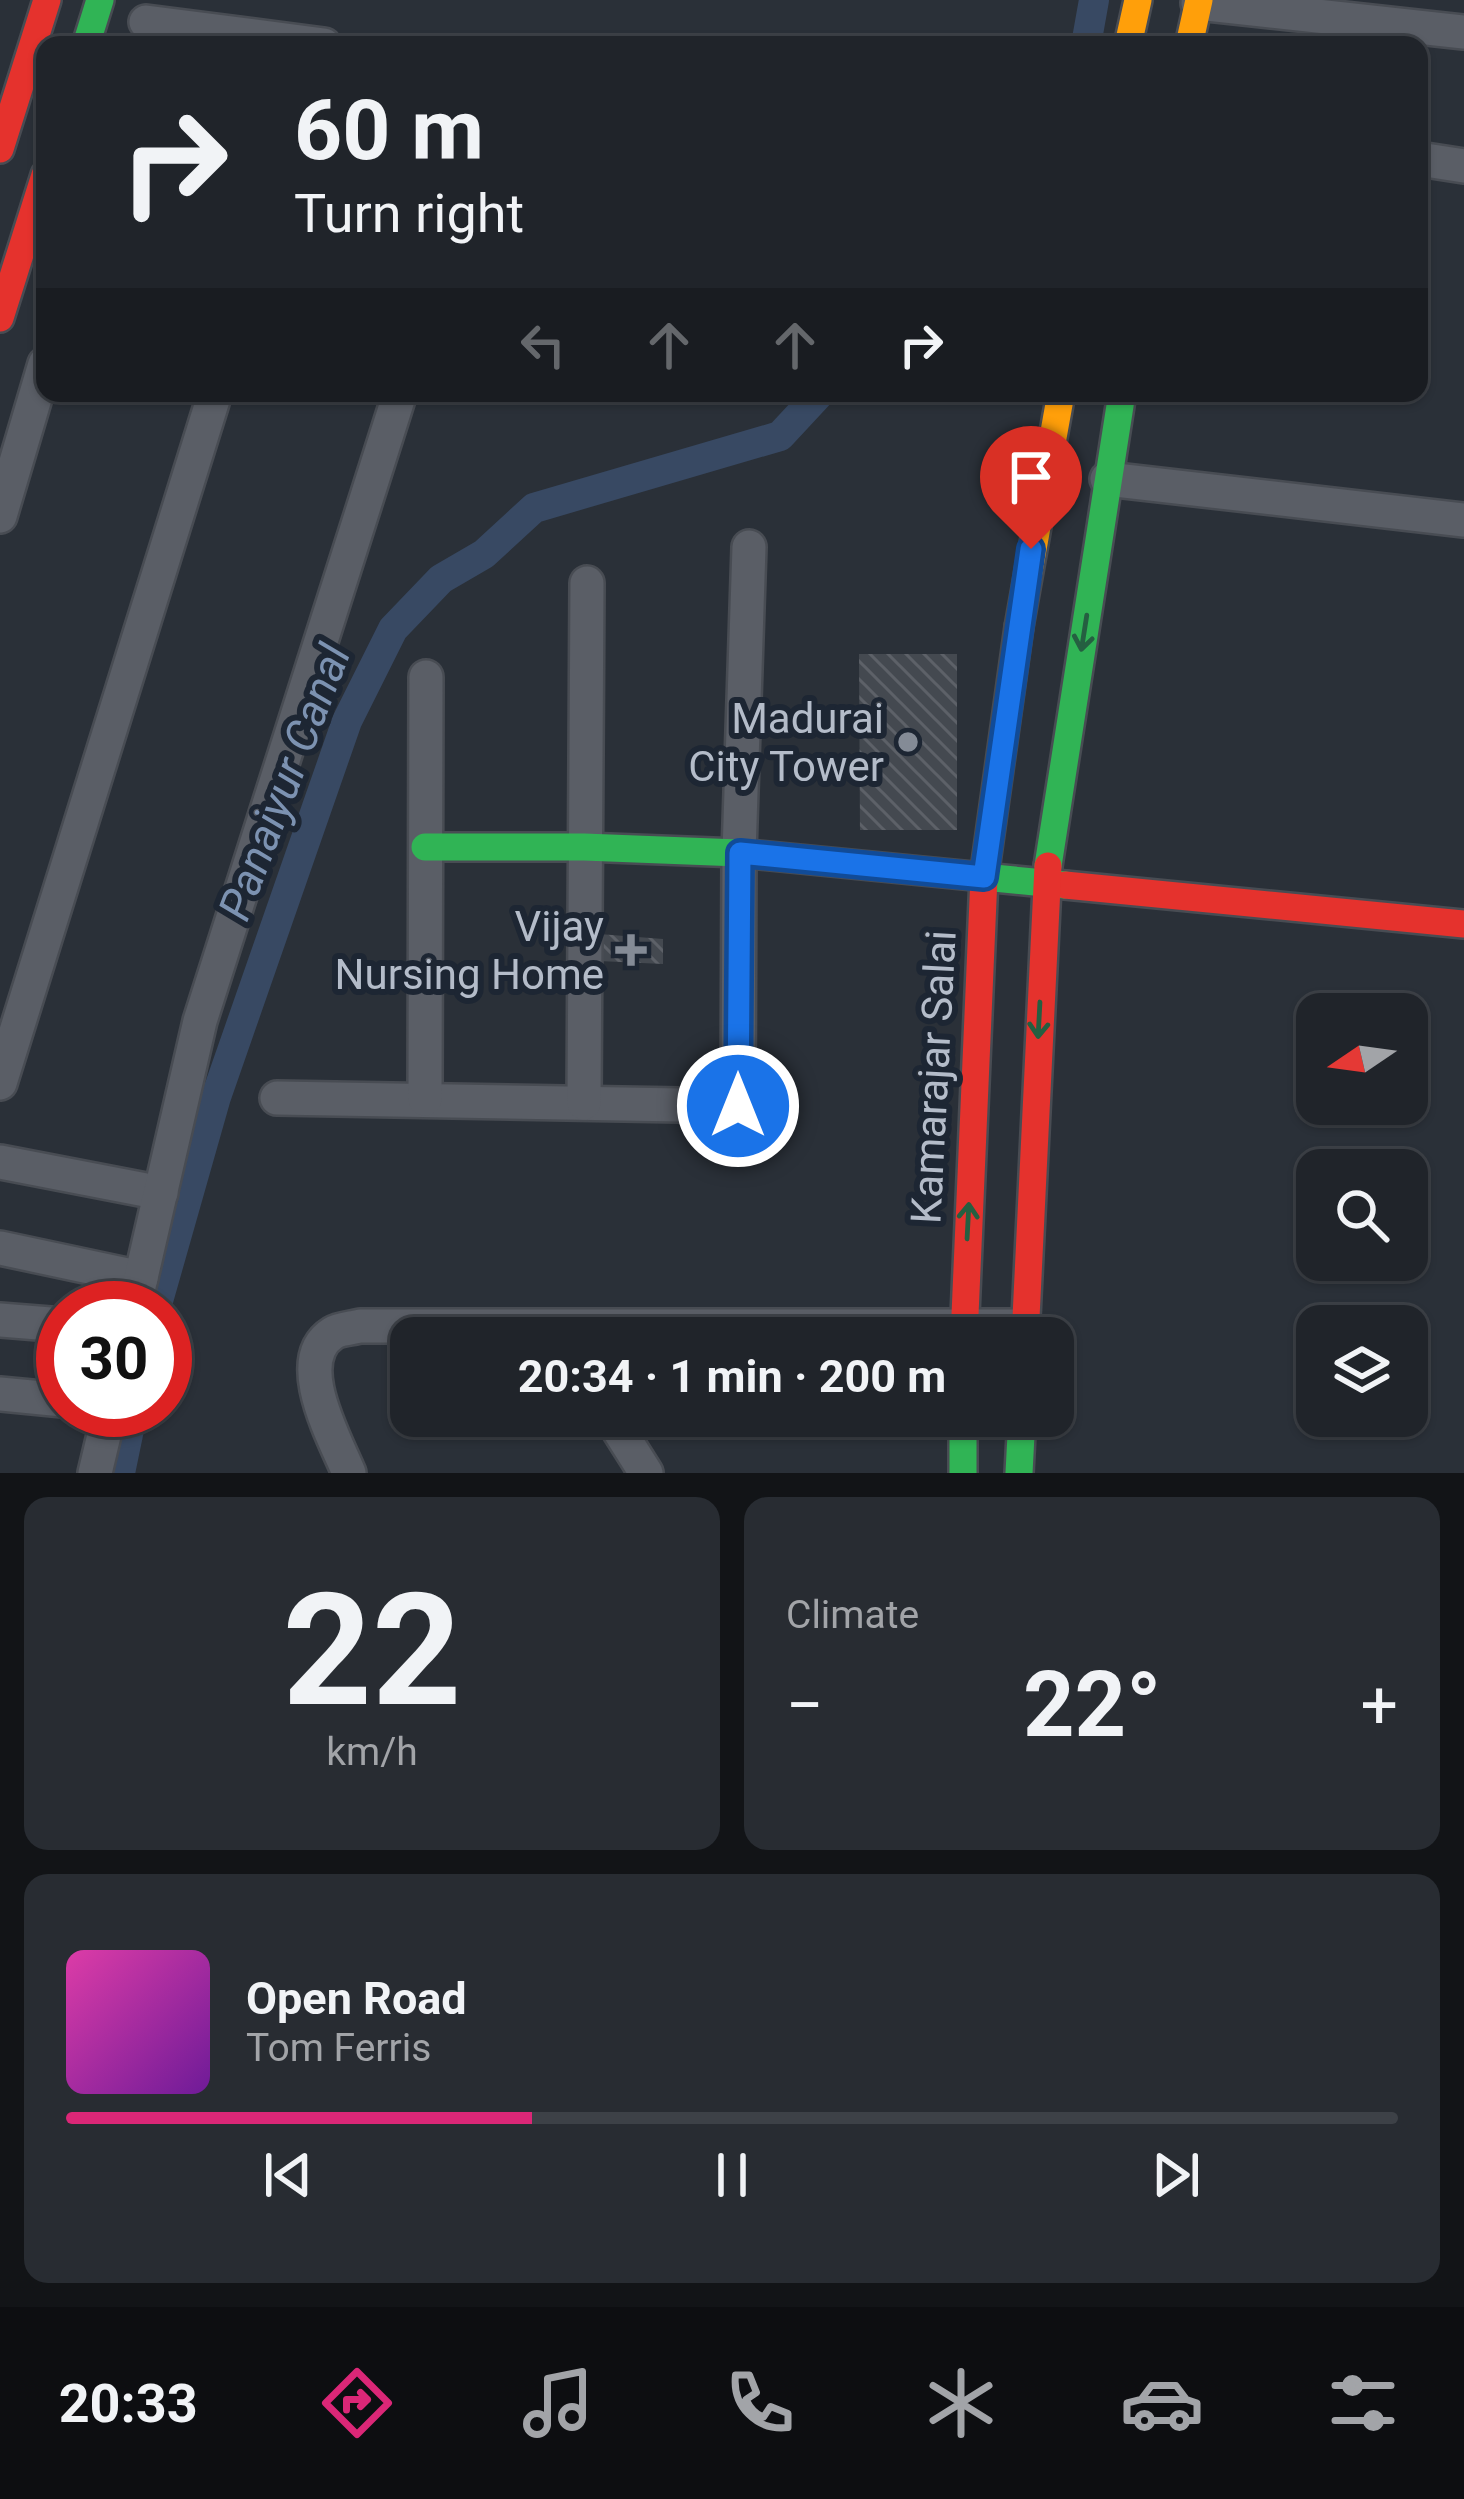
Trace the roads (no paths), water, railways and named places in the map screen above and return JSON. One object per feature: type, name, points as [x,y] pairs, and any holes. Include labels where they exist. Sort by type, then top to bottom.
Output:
[{"type":"main road","points":[[0,149],[47,0]]},
{"type":"main road","points":[[89,36],[100,0]]},
{"type":"main road","points":[[1131,36],[1138,0]]},
{"type":"main road","points":[[1191,36],[1198,2]]},
{"type":"main road","points":[[0,318],[36,204]]},
{"type":"main road","name":"Kamarajar Salai","points":[[965,1317],[984,877],[1024,588],[1058,402]]},
{"type":"main road","points":[[1026,1317],[1045,883],[1120,402]]},
{"type":"main road","points":[[425,847],[740,853],[1464,924]]},
{"type":"main road","points":[[963,1437],[963,1473]]},
{"type":"main road","points":[[1019,1473],[1021,1437]]},
{"type":"street","points":[[1198,2],[1464,32]]},
{"type":"street","points":[[146,22],[254,36]]},
{"type":"street","points":[[1428,160],[1464,166]]},
{"type":"street","points":[[0,516],[36,394]]},
{"type":"street","points":[[0,1083],[212,402]]},
{"type":"street","points":[[141,1281],[200,1021],[397,402]]},
{"type":"street","points":[[1107,478],[1464,520]]},
{"type":"street","points":[[277,1098],[738,1106],[749,547]]},
{"type":"street","points":[[584,1102],[587,583]]},
{"type":"street","points":[[425,677],[425,1099]]},
{"type":"street","points":[[0,1162],[161,1193]]},
{"type":"street","points":[[0,1248],[101,1281]]},
{"type":"street","points":[[0,1320],[36,1323]]},
{"type":"street","points":[[349,1473],[315,1388],[316,1355],[332,1334],[360,1326],[390,1327]]},
{"type":"street","points":[[0,1394],[36,1397]]},
{"type":"street","points":[[95,1473],[104,1437]]},
{"type":"street","points":[[623,1437],[646,1473]]},
{"type":"waterway","name":"Panaiyur Canal","points":[[1088,36],[1094,0]]},
{"type":"waterway","name":"Panaiyur Canal","points":[[164,1281],[216,1097],[347,721],[393,629],[441,579],[484,554],[534,508],[780,436],[812,402]]},
{"type":"waterway","name":"Panaiyur Canal","points":[[120,1473],[127,1437]]},
{"type":"place","name":"Madurai City Tower","points":[[908,742]]},
{"type":"place","name":"Vijay Nursing Home","points":[[631,950]]}]
